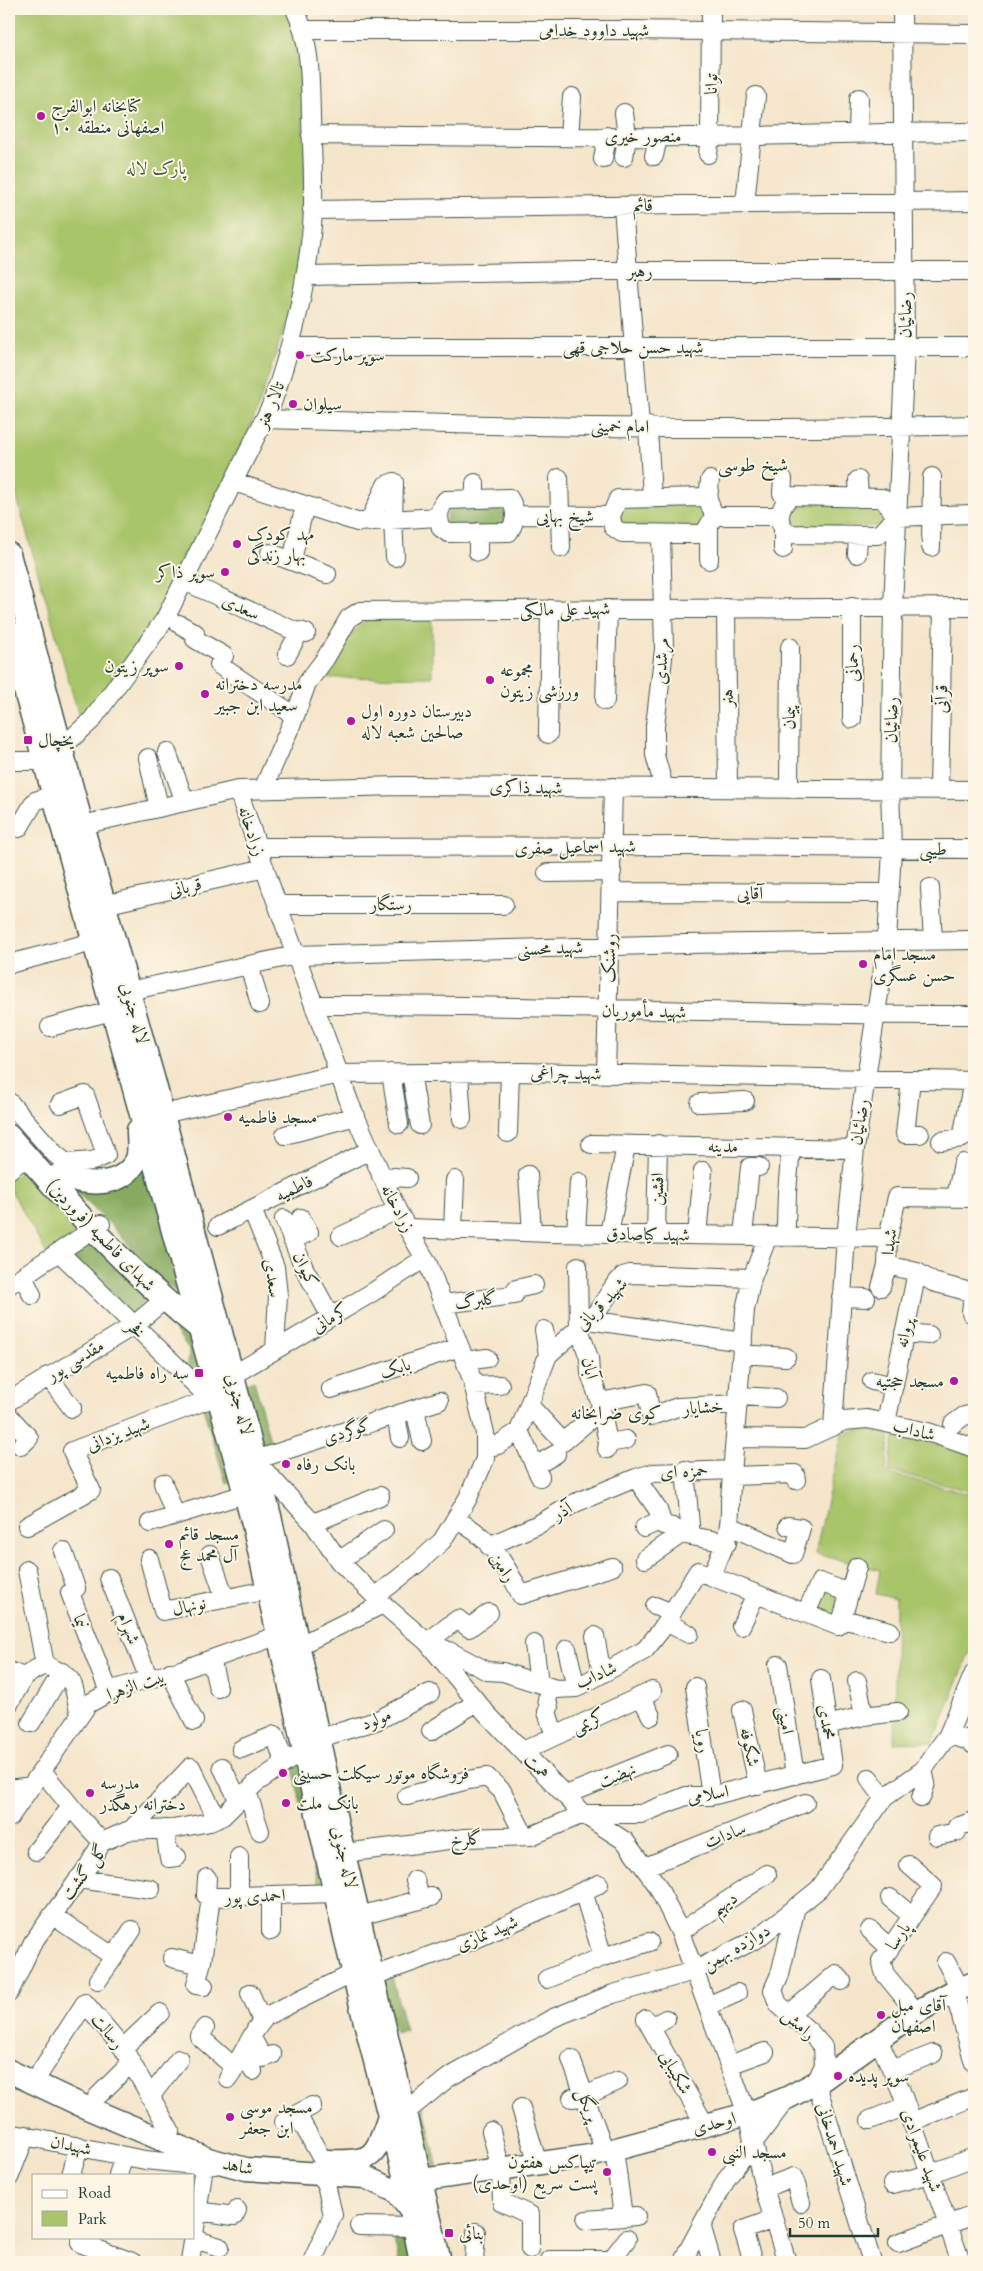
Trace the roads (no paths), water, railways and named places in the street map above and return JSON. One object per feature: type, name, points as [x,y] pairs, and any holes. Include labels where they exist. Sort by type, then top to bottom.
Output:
[{"type":"main road","name":"لاله جنوبی","points":[[9,554],[36,658],[52,755],[53,794],[92,942],[245,1494],[268,1590],[288,1641]]},
{"type":"main road","points":[[9,578],[26,644],[36,658]]},
{"type":"main road","name":"لاله جنوبی","points":[[9,632],[52,755],[82,826],[177,1164],[233,1375],[270,1516],[303,1751],[328,1822],[344,1853],[358,1916],[363,1974]]},
{"type":"main road","points":[[57,1176],[86,1184],[110,1181],[129,1169],[136,1160],[140,1114]]},
{"type":"main road","name":"شهدای فاطمیه (فروردین)","points":[[9,1121],[57,1176],[97,1227],[164,1300],[199,1328]]},
{"type":"main road","name":"شهدای فاطمیه (فروردین)","points":[[9,1136],[18,1154],[169,1293],[182,1301],[191,1301]]},
{"type":"main road","points":[[129,1169],[155,1170],[177,1164]]},
{"type":"main road","name":"لاله جنوبی","points":[[303,1751],[310,1767],[315,1773],[320,1773],[325,1765],[328,1822],[336,1893],[363,1974],[398,2113],[422,2180],[440,2262]]},
{"type":"main road","name":"اوحدی","points":[[422,2180],[538,2164],[610,2151],[747,2114],[787,2098],[816,2082],[916,2012],[963,1987]]},
{"type":"main road","name":"شاهد","points":[[9,2057],[170,2131],[212,2147],[365,2177],[385,2185],[397,2192],[413,2220]]},
{"type":"main road","name":"شاهد","points":[[9,2071],[214,2165],[246,2169],[323,2168],[366,2158],[373,2153],[398,2113]]},
{"type":"main road","name":"لاله جنوبی","points":[[398,2113],[421,2262]]},
{"type":"street","name":"تالار هنر","points":[[52,755],[92,720],[115,691],[165,619],[265,419],[291,347],[305,276],[312,210],[310,67],[303,30],[295,9]]},
{"type":"street","name":"توانا","points":[[708,154],[710,136],[711,9]]},
{"type":"street","name":"رضائیان","points":[[833,1427],[846,1238],[855,1148],[887,942],[892,849],[890,790],[893,607],[905,347],[902,9]]},
{"type":"street","name":"شهید داوود خدامی","points":[[303,30],[974,34]]},
{"type":"street","points":[[745,204],[756,96]]},
{"type":"street","points":[[569,136],[572,97]]},
{"type":"street","points":[[858,134],[859,98]]},
{"type":"street","points":[[624,113],[627,136],[624,157]]},
{"type":"street","name":"منصور خیری","points":[[312,135],[753,136],[974,132]]},
{"type":"street","points":[[603,159],[607,136]]},
{"type":"street","points":[[654,156],[658,136]]},
{"type":"street","name":"قائم","points":[[312,210],[974,201]]},
{"type":"street","points":[[622,206],[627,271],[652,498]]},
{"type":"street","name":"رهبر","points":[[305,276],[627,271],[974,271]]},
{"type":"street","name":"شهید حسن حلاجی قهی","points":[[291,347],[974,347]]},
{"type":"street","name":"امام خمینی","points":[[265,419],[448,424],[644,426],[901,427],[974,425]]},
{"type":"street","points":[[559,478],[558,516],[561,548]]},
{"type":"street","points":[[931,547],[932,478]]},
{"type":"street","points":[[783,479],[783,549]]},
{"type":"street","points":[[709,560],[710,480]]},
{"type":"street","points":[[858,480],[859,498]]},
{"type":"street","points":[[234,482],[357,522],[438,517],[440,528],[448,533],[509,532],[514,524],[516,515]]},
{"type":"street","points":[[369,522],[386,485],[394,482],[393,521],[395,557]]},
{"type":"street","name":"شیخ بهایی","points":[[438,517],[446,500],[475,491],[509,498],[516,515],[611,516],[618,499],[703,497],[710,514],[783,515],[790,496],[882,498],[897,517]]},
{"type":"street","points":[[292,560],[305,505]]},
{"type":"street","points":[[611,516],[614,527],[622,533],[704,534],[710,514]]},
{"type":"street","points":[[783,515],[790,534],[878,536],[897,517],[973,515]]},
{"type":"street","points":[[478,532],[478,552]]},
{"type":"street","name":"مرشدی","points":[[661,534],[664,649],[654,726],[655,755],[664,788]]},
{"type":"street","points":[[857,554],[858,536]]},
{"type":"street","points":[[270,553],[327,574]]},
{"type":"street","name":"سعدی","points":[[184,581],[303,633],[287,655]]},
{"type":"street","name":"رحمانی","points":[[852,607],[852,719]]},
{"type":"street","name":"قرآنی","points":[[939,790],[943,607]]},
{"type":"street","name":"شهید علی مالکی","points":[[263,789],[295,716],[307,683],[325,659],[350,618],[360,612],[662,608],[974,608]]},
{"type":"street","name":"هنر","points":[[726,608],[728,788]]},
{"type":"street","points":[[548,734],[550,609]]},
{"type":"street","points":[[606,701],[608,609]]},
{"type":"street","points":[[179,624],[195,633],[195,639],[224,656],[219,665],[295,716]]},
{"type":"street","name":"پیمان","points":[[789,789],[790,647]]},
{"type":"street","points":[[167,752],[185,802]]},
{"type":"street","points":[[9,761],[52,755]]},
{"type":"street","points":[[148,758],[159,808]]},
{"type":"street","name":"شهید ذاکری","points":[[82,826],[238,790],[401,786],[974,790]]},
{"type":"street","name":"روشنک","points":[[606,1074],[613,787]]},
{"type":"street","name":"زرادخانه","points":[[238,790],[314,1005],[356,1116],[381,1176],[397,1210],[425,1258],[444,1304],[474,1386],[485,1433],[485,1459],[468,1498],[442,1541],[379,1600],[288,1641]]},
{"type":"street","points":[[19,828],[35,801],[53,794]]},
{"type":"street","name":"شهید اسماعیل صفری","points":[[258,847],[892,849]]},
{"type":"street","name":"طیبی","points":[[892,849],[974,849]]},
{"type":"street","name":"قربانی","points":[[104,905],[265,868]]},
{"type":"street","points":[[547,874],[612,872]]},
{"type":"street","points":[[930,888],[934,941]]},
{"type":"street","name":"آقایی","points":[[611,892],[889,893]]},
{"type":"street","name":"رستگار","points":[[278,905],[504,905]]},
{"type":"street","name":"شهید محسنی","points":[[129,991],[296,955],[610,946],[974,940]]},
{"type":"street","points":[[13,963],[92,942]]},
{"type":"street","points":[[249,965],[260,1004]]},
{"type":"street","name":"شهید مأموریان","points":[[314,1005],[436,1005],[875,1015],[974,1015]]},
{"type":"street","points":[[50,1027],[112,1011]]},
{"type":"street","points":[[391,1073],[399,1124]]},
{"type":"street","points":[[412,1073],[420,1125]]},
{"type":"street","points":[[459,1073],[462,1119]]},
{"type":"street","points":[[508,1132],[510,1073]]},
{"type":"street","name":"شهید چراغی","points":[[163,1114],[340,1074],[606,1074],[974,1081]]},
{"type":"street","points":[[722,1102],[724,1076]]},
{"type":"street","points":[[911,1080],[905,1134],[920,1134]]},
{"type":"street","points":[[941,1141],[962,1138],[974,1081]]},
{"type":"street","points":[[9,1102],[55,1154],[66,1163],[93,1162],[106,1155],[85,1096],[60,1104]]},
{"type":"street","points":[[700,1103],[745,1101]]},
{"type":"street","points":[[285,1135],[356,1116]]},
{"type":"street","name":"مدینه","points":[[591,1144],[855,1148]]},
{"type":"street","points":[[609,1234],[626,1144]]},
{"type":"street","name":"افشین","points":[[656,1235],[658,1144]]},
{"type":"street","points":[[728,1535],[745,1310],[752,1278],[776,1236],[786,1224],[791,1147]]},
{"type":"street","name":"فاطمیه","points":[[218,1226],[370,1150]]},
{"type":"street","points":[[9,1170],[18,1154]]},
{"type":"street","points":[[964,1163],[956,1197],[974,1198]]},
{"type":"street","points":[[743,1236],[750,1167],[759,1167]]},
{"type":"street","points":[[697,1235],[703,1171]]},
{"type":"street","points":[[528,1175],[532,1232]]},
{"type":"street","points":[[381,1176],[407,1178]]},
{"type":"street","points":[[453,1230],[455,1180]]},
{"type":"street","points":[[576,1233],[579,1182]]},
{"type":"street","name":"شهدا","points":[[882,1288],[887,1265],[888,1238],[897,1197],[956,1197]]},
{"type":"street","name":"سعدی","points":[[252,1209],[275,1267],[278,1295],[275,1350]]},
{"type":"street","points":[[341,1236],[397,1210]]},
{"type":"street","name":"کیوان","points":[[292,1219],[292,1240],[304,1268],[331,1318]]},
{"type":"street","points":[[32,1295],[16,1280],[97,1227]]},
{"type":"street","name":"شهید کیاصادق","points":[[408,1228],[656,1235],[888,1238]]},
{"type":"street","name":"فخر","points":[[60,1253],[202,1392],[218,1396]]},
{"type":"street","name":"کرمانی","points":[[233,1375],[331,1318],[425,1258]]},
{"type":"street","points":[[887,1265],[917,1272],[933,1282],[974,1293],[971,1313]]},
{"type":"street","name":"آبان","points":[[578,1266],[590,1373],[601,1406],[608,1446],[626,1440]]},
{"type":"street","name":"پروانه","points":[[886,1423],[917,1272]]},
{"type":"street","name":"شهید قربانی","points":[[519,1431],[548,1355],[597,1312],[623,1276],[630,1274],[752,1278]]},
{"type":"street","name":"گلبرگ","points":[[444,1304],[514,1295],[516,1289],[534,1284]]},
{"type":"street","points":[[842,1297],[866,1298]]},
{"type":"street","name":"مقدسی پور","points":[[9,1401],[133,1326],[164,1300]]},
{"type":"street","points":[[584,1325],[786,1356]]},
{"type":"street","points":[[544,1330],[548,1355]]},
{"type":"street","points":[[904,1333],[929,1335]]},
{"type":"street","name":"بابک","points":[[331,1390],[462,1354],[487,1358]]},
{"type":"street","points":[[48,1376],[72,1408]]},
{"type":"street","points":[[872,1382],[894,1386]]},
{"type":"street","points":[[474,1386],[500,1385]]},
{"type":"street","name":"خشایار","points":[[601,1406],[648,1393],[651,1416],[678,1407],[738,1400]]},
{"type":"street","name":"شهید یزدانی","points":[[27,1526],[91,1490],[72,1451],[218,1396]]},
{"type":"street","points":[[738,1400],[776,1398]]},
{"type":"street","name":"گوگردی","points":[[255,1460],[439,1401]]},
{"type":"street","points":[[530,1406],[563,1442],[601,1406]]},
{"type":"street","points":[[415,1409],[422,1441]]},
{"type":"street","points":[[953,1424],[964,1416],[974,1414]]},
{"type":"street","points":[[396,1415],[400,1438]]},
{"type":"street","points":[[9,1416],[29,1438],[21,1446]]},
{"type":"street","name":"شاداب","points":[[736,1438],[805,1440],[844,1422],[867,1419],[928,1432],[974,1448]]},
{"type":"street","points":[[485,1448],[498,1446],[519,1431],[538,1471],[556,1454]]},
{"type":"street","name":"همت","points":[[255,1460],[313,1523],[339,1561],[379,1600],[427,1642],[477,1702],[583,1814],[625,1841],[657,1885],[680,1932],[747,2114],[764,2188],[787,2262]]},
{"type":"street","points":[[685,1470],[686,1535]]},
{"type":"street","name":"حمزه ای","points":[[636,1478],[653,1472],[685,1470],[795,1474],[796,1480]]},
{"type":"street","points":[[636,1478],[658,1510],[663,1525],[673,1527],[686,1535]]},
{"type":"street","name":"آذر","points":[[489,1546],[539,1524],[575,1503],[636,1478]]},
{"type":"street","points":[[163,1483],[175,1515]]},
{"type":"street","points":[[150,1523],[245,1494]]},
{"type":"street","points":[[313,1523],[380,1496]]},
{"type":"street","name":"رامین","points":[[455,1520],[469,1526],[484,1537],[511,1575],[520,1595],[612,1567]]},
{"type":"street","points":[[644,1528],[662,1520]]},
{"type":"street","points":[[645,1559],[686,1535],[728,1535],[793,1554],[801,1528],[788,1526]]},
{"type":"street","points":[[339,1561],[384,1530]]},
{"type":"street","name":"شاداب","points":[[427,1642],[487,1671],[503,1672],[556,1689],[576,1688],[645,1650],[705,1573],[728,1535]]},
{"type":"street","name":"نیما","points":[[63,1551],[76,1588],[70,1593],[109,1692]]},
{"type":"street","points":[[210,1555],[225,1598]]},
{"type":"street","name":"نونهال","points":[[149,1559],[162,1611],[268,1590]]},
{"type":"street","points":[[705,1573],[838,1626],[842,1619],[857,1567]]},
{"type":"street","points":[[26,1570],[45,1665]]},
{"type":"street","name":"شهرام","points":[[110,1578],[149,1679]]},
{"type":"street","points":[[806,1614],[820,1582],[849,1593]]},
{"type":"street","points":[[741,1626],[756,1594]]},
{"type":"street","points":[[655,1606],[690,1634]]},
{"type":"street","points":[[427,1642],[458,1618],[468,1628],[489,1613]]},
{"type":"street","points":[[842,1619],[890,1631]]},
{"type":"street","points":[[595,1636],[602,1674]]},
{"type":"street","name":"بیت الزهرا","points":[[9,1818],[17,1784],[42,1771],[88,1704],[109,1692],[211,1659],[288,1641]]},
{"type":"street","points":[[534,1644],[538,1683]]},
{"type":"street","points":[[567,1650],[576,1688]]},
{"type":"street","points":[[211,1659],[218,1688]]},
{"type":"street","points":[[9,1704],[16,1674],[45,1665],[62,1672],[73,1682],[80,1714]]},
{"type":"street","name":"امینی","points":[[778,1665],[795,1775]]},
{"type":"street","points":[[31,1723],[62,1672]]},
{"type":"street","points":[[170,1672],[194,1721]]},
{"type":"street","name":"دوازده بهمن","points":[[398,2113],[448,2078],[553,2018],[613,1994],[694,1971],[758,1938],[818,1889],[884,1798],[923,1770],[948,1735],[974,1673]]},
{"type":"street","name":"محمدی","points":[[820,1679],[833,1765]]},
{"type":"street","points":[[857,1681],[864,1716]]},
{"type":"street","name":"رویا","points":[[695,1687],[712,1796]]},
{"type":"street","name":"مولود","points":[[303,1751],[376,1721],[430,1694]]},
{"type":"street","name":"کریمی","points":[[523,1751],[647,1694],[651,1716]]},
{"type":"street","points":[[546,1699],[549,1708],[547,1712],[555,1736]]},
{"type":"street","points":[[431,1732],[477,1702]]},
{"type":"street","name":"شکوفه","points":[[742,1710],[758,1785]]},
{"type":"street","points":[[827,1725],[864,1716],[898,1712]]},
{"type":"street","points":[[241,1749],[275,1734],[303,1751]]},
{"type":"street","points":[[948,1735],[967,1740],[974,1745]]},
{"type":"street","name":"گل گشت","points":[[9,1993],[33,1942],[102,1842],[130,1831],[165,1829],[210,1822],[217,1819],[223,1816],[243,1795],[303,1751]]},
{"type":"street","name":"نهضت","points":[[566,1795],[625,1778],[668,1754]]},
{"type":"street","name":"اسلامی","points":[[583,1814],[641,1814],[686,1796],[712,1796],[833,1765]]},
{"type":"street","points":[[130,1831],[192,1767],[217,1819]]},
{"type":"street","points":[[222,1767],[243,1795],[260,1831]]},
{"type":"street","points":[[921,1798],[926,1783],[923,1770]]},
{"type":"street","points":[[42,1771],[102,1842]]},
{"type":"street","points":[[407,1796],[487,1777],[502,1791],[524,1835]]},
{"type":"street","points":[[870,1778],[884,1798]]},
{"type":"street","name":"سادات","points":[[645,1868],[690,1857],[805,1803]]},
{"type":"street","points":[[36,1851],[71,1806]]},
{"type":"street","name":"گلرخ","points":[[344,1853],[465,1838],[531,1836],[583,1814]]},
{"type":"street","points":[[937,1836],[957,1832],[956,1827],[974,1821]]},
{"type":"street","points":[[165,1829],[169,1858],[177,1857]]},
{"type":"street","points":[[238,1857],[239,1897]]},
{"type":"street","name":"پارسا","points":[[909,1865],[933,1886],[881,1961],[885,1974],[916,2012]]},
{"type":"street","name":"دیهیم","points":[[680,1932],[767,1874]]},
{"type":"street","points":[[207,1878],[206,1895],[211,1897]]},
{"type":"street","points":[[78,1879],[152,1889]]},
{"type":"street","points":[[358,1916],[426,1899],[415,1880]]},
{"type":"street","name":"شهید نمازی","points":[[262,2022],[266,2016],[363,1974],[471,1941],[591,1887],[603,1956]]},
{"type":"street","name":"احمدی پور","points":[[204,1986],[196,1984],[208,1956],[211,1897],[336,1893]]},
{"type":"street","points":[[271,1895],[271,1931]]},
{"type":"street","points":[[890,1898],[912,1916]]},
{"type":"street","name":"رامش","points":[[796,1907],[780,1974],[773,1990],[778,2004],[823,2047],[824,2065],[816,2082]]},
{"type":"street","points":[[52,1915],[114,1957]]},
{"type":"street","points":[[98,1980],[132,1930]]},
{"type":"street","points":[[870,1930],[890,1948]]},
{"type":"street","points":[[546,1979],[603,1956],[649,1942]]},
{"type":"street","points":[[172,1958],[208,1956]]},
{"type":"street","points":[[946,1962],[963,1987],[974,2063]]},
{"type":"street","points":[[789,2014],[836,1974],[842,1981]]},
{"type":"street","points":[[707,2006],[737,1993]]},
{"type":"street","points":[[205,2028],[200,2036],[231,2074],[262,2022],[250,1994]]},
{"type":"street","name":"رسالت","points":[[41,2071],[85,2003],[127,2055],[170,2131]]},
{"type":"street","points":[[98,2097],[127,2055],[160,2013]]},
{"type":"street","name":"شکیبایی","points":[[654,2022],[705,2125]]},
{"type":"street","name":"شهید علیمرادی","points":[[878,2039],[892,2070],[949,2224],[961,2262]]},
{"type":"street","points":[[248,2044],[264,2058],[272,2055]]},
{"type":"street","points":[[248,2044],[253,2072]]},
{"type":"street","points":[[729,2065],[765,2052]]},
{"type":"street","points":[[892,2070],[932,2054]]},
{"type":"street","points":[[150,2097],[179,2058]]},
{"type":"street","name":"پریگل","points":[[571,2059],[577,2089],[610,2151],[630,2216],[586,2220]]},
{"type":"street","points":[[577,2089],[618,2081]]},
{"type":"street","name":"شهید احمدخانی","points":[[816,2082],[872,2262]]},
{"type":"street","points":[[870,2120],[908,2114],[974,2097]]},
{"type":"street","points":[[682,2262],[702,2228],[727,2178],[787,2098]]},
{"type":"street","points":[[521,2108],[538,2164]]},
{"type":"street","points":[[298,2114],[323,2168],[333,2215],[312,2262]]},
{"type":"street","points":[[491,2131],[501,2169],[502,2202],[530,2215],[530,2249]]},
{"type":"street","points":[[9,2178],[17,2134]]},
{"type":"street","name":"شهیدان","points":[[17,2134],[124,2156],[144,2167],[214,2165]]},
{"type":"street","points":[[71,2174],[79,2146]]},
{"type":"street","points":[[118,2174],[124,2156]]},
{"type":"street","points":[[892,2184],[930,2174],[974,2157]]},
{"type":"street","points":[[195,2228],[198,2211],[214,2165]]},
{"type":"street","points":[[764,2188],[794,2177],[802,2203]]},
{"type":"street","points":[[198,2211],[234,2216],[237,2210]]},
{"type":"street","points":[[898,2243],[974,2216]]},
{"type":"street","points":[[753,2262],[743,2230],[774,2219]]},
{"type":"street","points":[[359,2226],[413,2220]]},
{"type":"street","points":[[702,2228],[712,2262]]},
{"type":"street","points":[[474,2262],[476,2232]]},
{"type":"street","points":[[195,2234],[220,2247]]},
{"type":"street","points":[[190,2262],[193,2238]]},
{"type":"street","points":[[549,2260],[611,2261],[627,2239]]},
{"type":"street","points":[[90,2243],[132,2262]]},
{"type":"place","name":"کتابخانه ابوالفرج اصفهانی منطقه ۱۰","points":[[41,116]]},
{"type":"place","name":"سوپر مارکت","points":[[300,355]]},
{"type":"place","name":"سیلوان","points":[[293,404]]},
{"type":"place","name":"مهد کودک بهار زندگی","points":[[237,544]]},
{"type":"place","name":"سوپر ذاکر","points":[[225,572]]},
{"type":"place","name":"سوپر زیتون","points":[[179,666]]},
{"type":"place","name":"مجموعه ورزشی زیتون","points":[[490,680]]},
{"type":"place","name":"مدرسه دخترانه سعید ابن جبیر","points":[[205,694]]},
{"type":"place","name":"دبیرستان دوره اول صالحین شعبه لاله","points":[[351,721]]},
{"type":"place","name":"یخچال","points":[[28,740]]},
{"type":"place","name":"مسجد امام حسن عسگری","points":[[863,964]]},
{"type":"place","name":"مسجد فاطمیه","points":[[228,1117]]},
{"type":"place","name":"سه راه فاطمیه","points":[[199,1373]]},
{"type":"place","name":"مسجد حجتیه","points":[[954,1381]]},
{"type":"place","name":"بانک رفاه","points":[[286,1464]]},
{"type":"place","name":"مسجد قائم آل محمد عج","points":[[169,1544]]},
{"type":"place","name":"فروشگاه موتور سیکلت حسینی","points":[[283,1773]]},
{"type":"place","name":"مدرسه دخترانه رهگذر","points":[[90,1793]]},
{"type":"place","name":"بانک ملت","points":[[286,1803]]},
{"type":"place","name":"آقای مبل اصفهان","points":[[881,2015]]},
{"type":"place","name":"سوپر پدیده","points":[[838,2076]]},
{"type":"place","name":"مسجد موسی ابن جعفر","points":[[230,2117]]},
{"type":"place","name":"مسجد النبی","points":[[712,2152]]},
{"type":"place","name":"تیپاکس هفتون (اوحدی) پست سریع","points":[[607,2172]]},
{"type":"place","name":"بنائی","points":[[449,2233]]},
{"type":"district","name":"شیخ طوسی","points":[[753,464]]},
{"type":"district","name":"کوی ضرابخانه","points":[[616,1412]]},
{"type":"park label","name":"پارک لاله","points":[[156,168]]}]
